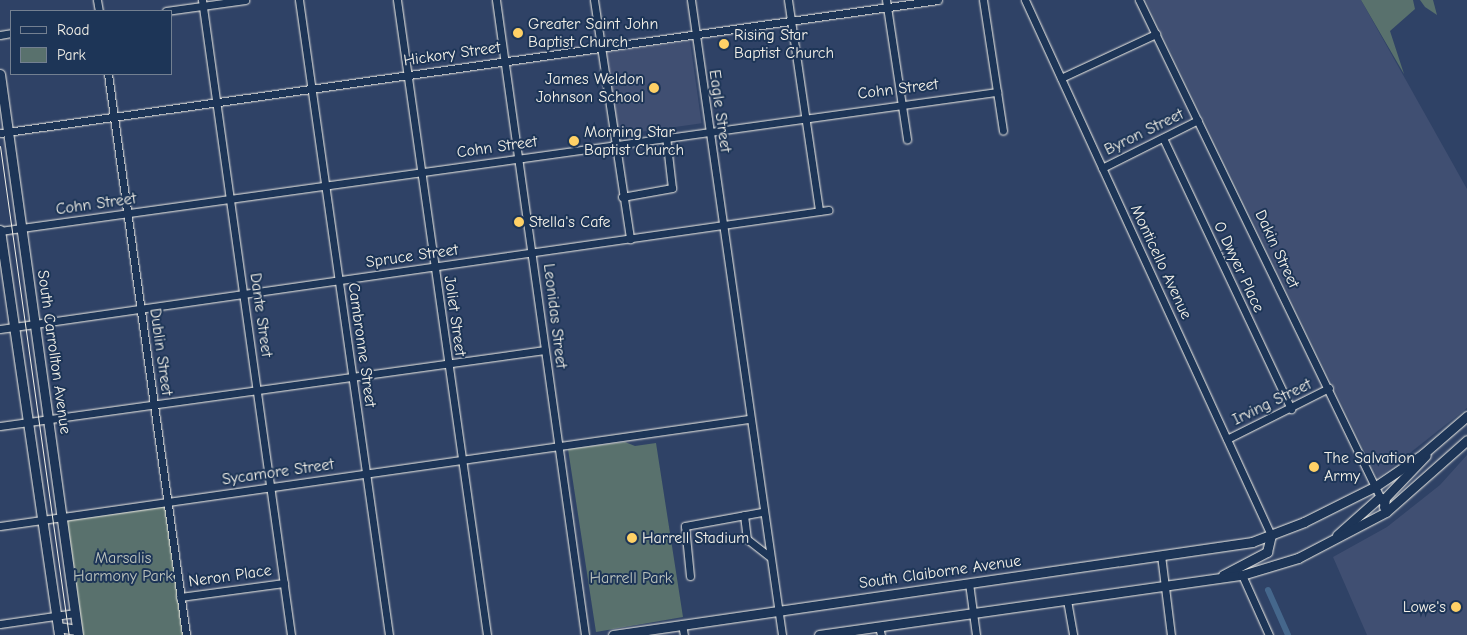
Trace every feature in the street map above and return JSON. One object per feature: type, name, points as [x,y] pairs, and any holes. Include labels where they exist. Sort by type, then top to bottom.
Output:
[{"type":"main road","name":"South Carrollton Avenue","points":[[0,74],[4,132],[22,228],[78,632]]},
{"type":"main road","points":[[0,231],[58,631],[78,632]]},
{"type":"main road","points":[[1385,509],[1385,498],[1418,466],[1428,450],[1467,416]]},
{"type":"main road","points":[[819,635],[880,631],[973,613],[1242,575],[1333,542],[1385,509],[1467,440]]},
{"type":"main road","name":"South Claiborne Avenue","points":[[613,635],[1162,555],[1271,536],[1376,486],[1428,450]]},
{"type":"main road","points":[[1333,542],[1380,497]]},
{"type":"main road","points":[[1216,578],[1267,552],[1271,536]]},
{"type":"street","points":[[170,10],[202,3],[244,0]]},
{"type":"street","name":"Cambronne Street","points":[[299,0],[389,635]]},
{"type":"street","name":"Joliet Street","points":[[397,0],[487,635]]},
{"type":"street","name":"Leonidas Street","points":[[496,0],[533,253],[585,635]]},
{"type":"street","points":[[594,0],[614,144],[630,239]]},
{"type":"street","name":"Eagle Street","points":[[691,0],[724,225],[748,419],[778,610]]},
{"type":"street","points":[[788,0],[819,212]]},
{"type":"street","name":"Hickory Street","points":[[4,132],[791,20],[887,4],[938,0]]},
{"type":"street","points":[[983,0],[1004,130]]},
{"type":"street","name":"Monticello Avenue","points":[[1026,0],[1271,536]]},
{"type":"street","name":"Dakin Street","points":[[1140,0],[1329,388],[1385,509]]},
{"type":"street","name":"Dante Street","points":[[202,3],[258,389],[291,635]]},
{"type":"street","points":[[887,4],[903,102],[906,139]]},
{"type":"street","points":[[1061,78],[1156,34]]},
{"type":"street","name":"Dublin Street","points":[[108,75],[186,635]]},
{"type":"street","name":"Cohn Street","points":[[0,231],[903,102],[997,92]]},
{"type":"street","name":"Byron Street","points":[[1102,168],[1198,120]]},
{"type":"street","points":[[622,197],[671,190],[666,136]]},
{"type":"street","name":"O Dwyer Place","points":[[1163,138],[1291,409]]},
{"type":"street","name":"Spruce Street","points":[[0,328],[828,210]]},
{"type":"street","points":[[0,426],[545,350]]},
{"type":"street","name":"Irving Street","points":[[1227,439],[1291,409],[1329,388]]},
{"type":"street","name":"Sycamore Street","points":[[0,526],[748,419]]},
{"type":"street","points":[[690,576],[685,526],[762,512]]},
{"type":"street","points":[[744,515],[747,539],[769,556]]},
{"type":"street","points":[[1162,555],[1164,586],[1172,635]]},
{"type":"street","points":[[1242,575],[1269,635]]},
{"type":"street","points":[[969,582],[976,635]]},
{"type":"street","name":"Neron Place","points":[[180,597],[284,583]]},
{"type":"street","points":[[1067,600],[1073,635]]},
{"type":"street","points":[[778,610],[782,635]]},
{"type":"street","points":[[0,624],[75,613]]},
{"type":"street","points":[[682,624],[684,635]]},
{"type":"shaded area","points":[[1146,0],[1361,0],[1467,189],[1467,408],[1378,478]]},
{"type":"shaded area","name":"James Weldon Johnson School","points":[[690,41],[702,123],[618,135],[607,53]]},
{"type":"shaded area","points":[[1467,455],[1467,635],[1367,635],[1333,557],[1387,527],[1440,485]]},
{"type":"green space","points":[[1361,0],[1413,0],[1415,9],[1390,31],[1404,74]]},
{"type":"green space","points":[[1420,0],[1433,0],[1437,15],[1425,7]]},
{"type":"green space","name":"Harrell Stadium","points":[[625,442],[635,446],[656,443],[683,617],[596,632],[568,449]]},
{"type":"green space","name":"Marsalis Harmony Park","points":[[168,501],[187,635],[79,635],[62,516]]},
{"type":"waterway","points":[[1268,590],[1288,635]]},
{"type":"tram line","points":[[0,146],[69,635]]},
{"type":"place","name":"Greater Saint John Baptist Church","points":[[518,33]]},
{"type":"place","name":"Rising Star Baptist Church","points":[[724,44]]},
{"type":"place","name":"James Weldon Johnson School","points":[[654,88]]},
{"type":"place","name":"Morning Star Baptist Church","points":[[574,141]]},
{"type":"place","name":"Stella's Cafe","points":[[519,222]]},
{"type":"place","name":"The Salvation Army","points":[[1314,467]]},
{"type":"place","name":"Harrell Stadium","points":[[632,538]]},
{"type":"place","name":"Lowe's","points":[[1456,607]]},
{"type":"park label","name":"Harrell Park","points":[[631,578]]}]
